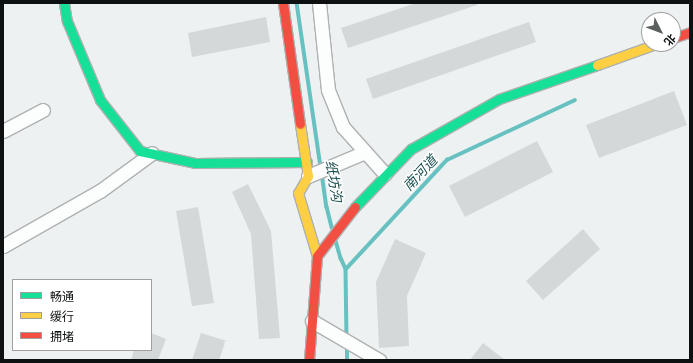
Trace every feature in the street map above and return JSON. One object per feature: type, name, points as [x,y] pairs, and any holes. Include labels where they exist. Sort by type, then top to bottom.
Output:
[{"type":"street","points":[[64,3],[67,21],[100,100],[140,151],[195,163],[307,162]]},
{"type":"street","points":[[283,3],[307,162],[312,174]]},
{"type":"street","points":[[319,3],[328,90],[343,127],[385,174]]},
{"type":"street","points":[[317,256],[363,197],[411,149],[499,99],[641,49]]},
{"type":"street","points":[[3,131],[43,110]]},
{"type":"street","points":[[309,360],[317,256],[298,193],[312,174],[365,152]]},
{"type":"street","points":[[3,246],[100,191],[152,153]]},
{"type":"street","points":[[312,321],[379,360]]},
{"type":"building","points":[[416,3],[477,3],[477,5],[348,48],[341,28]]},
{"type":"building","points":[[266,17],[270,42],[192,57],[188,33]]},
{"type":"building","points":[[529,22],[536,42],[373,99],[366,79]]},
{"type":"building","points":[[674,91],[687,125],[599,158],[586,125]]},
{"type":"building","points":[[537,141],[553,172],[465,217],[449,186]]},
{"type":"building","points":[[248,184],[271,231],[280,338],[259,339],[251,234],[232,192]]},
{"type":"building","points":[[198,207],[214,303],[192,306],[176,211]]},
{"type":"building","points":[[583,229],[600,249],[543,300],[526,281]]},
{"type":"building","points":[[395,239],[426,253],[407,296],[409,346],[379,348],[376,282]]},
{"type":"building","points":[[152,333],[166,339],[158,360],[131,360],[134,351],[152,351]]},
{"type":"building","points":[[201,333],[227,341],[223,342],[225,343],[219,360],[192,360]]},
{"type":"building","points":[[483,343],[505,360],[470,360]]},
{"type":"waterway","name":"纸坊沟","points":[[297,3],[321,167]]},
{"type":"waterway","name":"南河道","points":[[346,269],[447,160],[575,100]]},
{"type":"waterway","name":"纸坊沟","points":[[322,173],[327,207],[332,227]]},
{"type":"waterway","name":"纸坊沟","points":[[336,241],[346,269],[347,339]]},
{"type":"waterway","name":"纸坊沟","points":[[347,345],[347,360]]},
{"type":"traffic: fast","points":[[64,3],[67,21],[100,100],[140,151],[195,163],[307,162]]},
{"type":"traffic: fast","points":[[355,207],[411,149],[499,99],[597,65]]},
{"type":"traffic: slow","points":[[597,65],[641,49]]},
{"type":"traffic: slow","points":[[300,124],[308,176],[298,193],[317,256]]},
{"type":"traffic: jam","points":[[283,3],[300,124]]},
{"type":"traffic: jam","points":[[681,35],[690,32]]},
{"type":"traffic: jam","points":[[309,360],[317,256],[355,207]]}]
